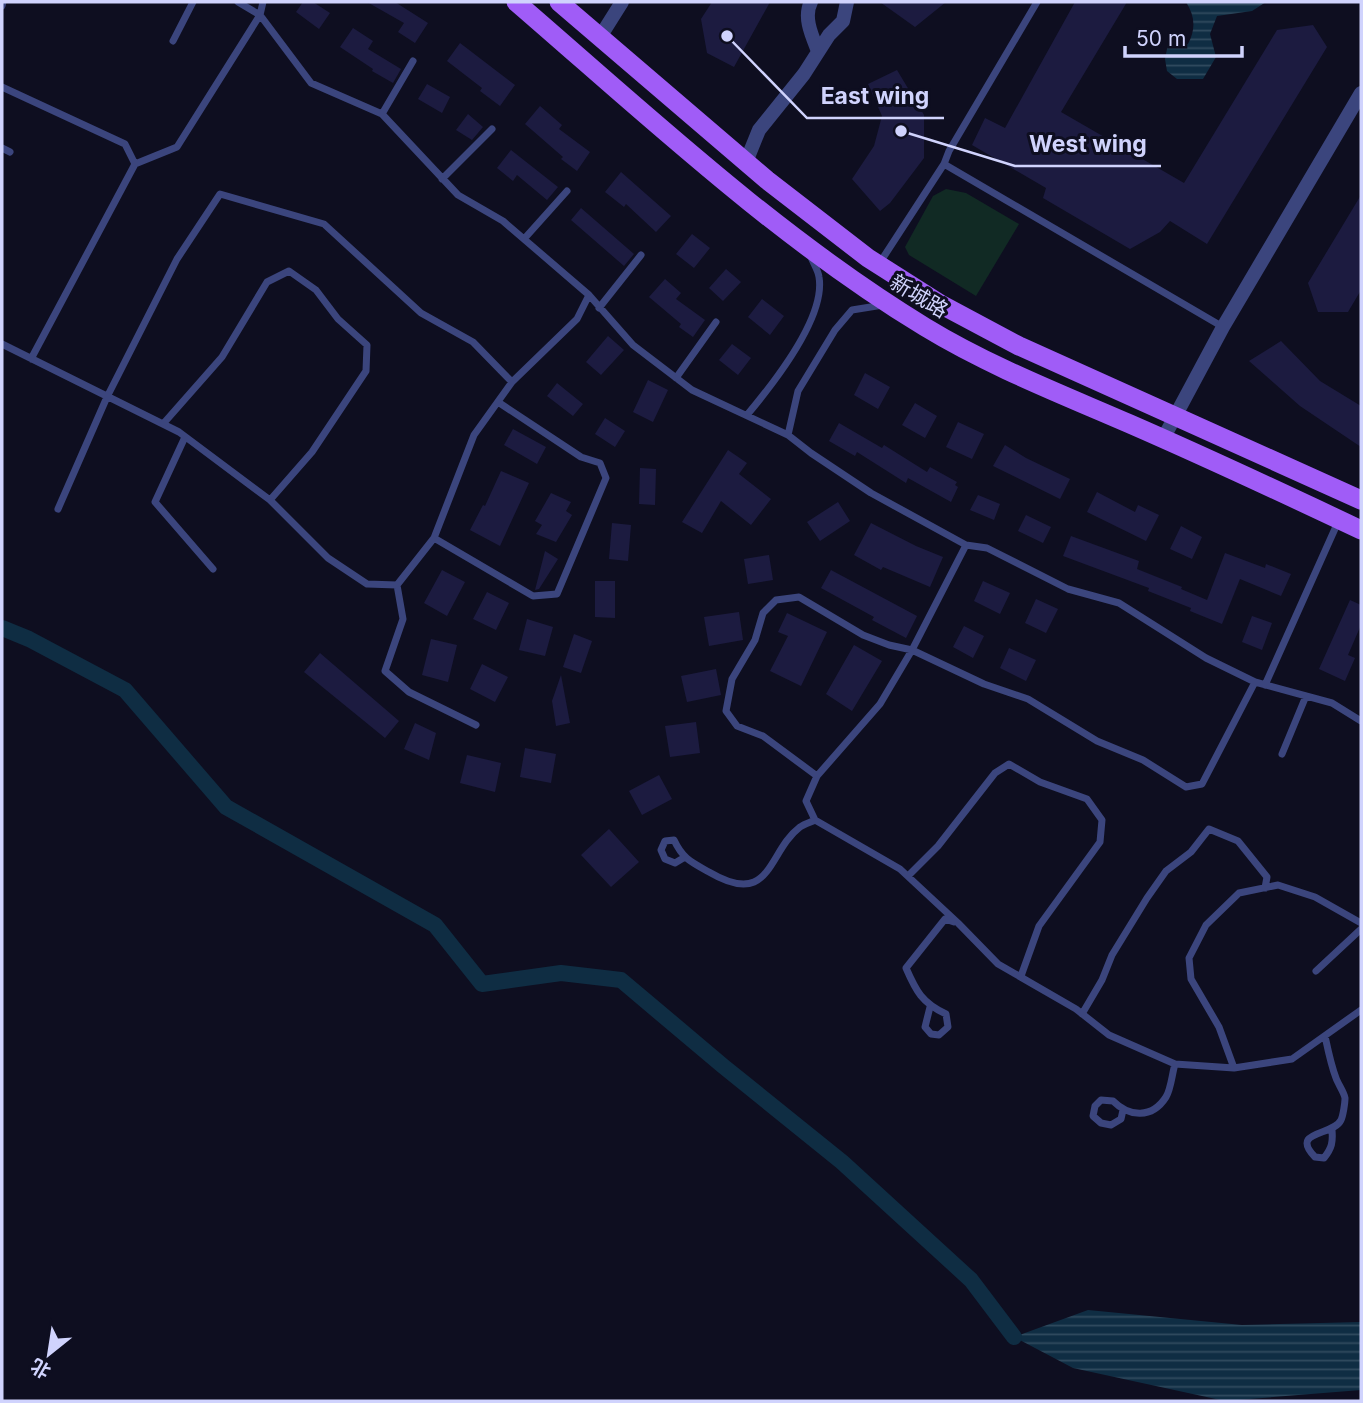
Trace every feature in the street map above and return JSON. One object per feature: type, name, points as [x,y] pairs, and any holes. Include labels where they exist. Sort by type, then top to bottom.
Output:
[{"type":"main road","name":"新城路","points":[[516,2],[764,214],[853,282],[928,329],[1004,369],[1361,530]]},
{"type":"main road","name":"新城路","points":[[559,2],[746,162],[878,264],[942,305],[1019,346],[1361,500]]},
{"type":"street","points":[[600,37],[622,2]]},
{"type":"street","points":[[811,2],[807,10],[811,34],[818,51]]},
{"type":"street","points":[[746,162],[760,130],[828,35],[843,21],[847,2]]},
{"type":"street","points":[[1163,439],[1223,327],[1361,93]]},
{"type":"lane","points":[[173,41],[193,2]]},
{"type":"lane","points":[[238,2],[260,15],[312,83],[382,114],[458,195],[503,221],[589,295],[633,345],[692,390],[788,435],[872,493],[966,545],[987,548],[1068,589],[1119,603],[1206,658],[1255,682],[1332,703],[1361,721]]},
{"type":"lane","points":[[31,359],[135,164],[177,148],[260,15],[262,2]]},
{"type":"lane","points":[[878,264],[944,164],[949,151],[1037,2]]},
{"type":"lane","points":[[382,114],[413,61]]},
{"type":"lane","points":[[2,87],[125,144],[135,164]]},
{"type":"lane","points":[[442,178],[492,129]]},
{"type":"lane","points":[[2,148],[10,152]]},
{"type":"lane","points":[[944,164],[1223,327]]},
{"type":"lane","points":[[524,239],[567,191]]},
{"type":"lane","points":[[58,509],[107,397],[177,259],[220,194],[324,225],[421,313],[473,342],[512,382]]},
{"type":"lane","points":[[747,415],[775,382],[816,312],[819,277],[806,246]]},
{"type":"lane","points":[[599,307],[641,255]]},
{"type":"lane","points":[[163,424],[222,357],[267,282],[289,271],[316,290],[338,319],[367,345],[366,371],[313,452],[270,500]]},
{"type":"lane","points":[[476,725],[409,692],[385,671],[403,619],[397,585],[434,538],[474,435],[512,382],[577,319],[589,295]]},
{"type":"lane","points":[[788,435],[798,391],[835,330],[852,310],[888,304]]},
{"type":"lane","points":[[676,378],[716,322]]},
{"type":"lane","points":[[2,344],[185,437],[270,500],[328,558],[367,584],[397,585]]},
{"type":"lane","points":[[434,538],[533,596],[557,594],[606,478],[600,463],[581,457],[498,402]]},
{"type":"lane","points":[[185,437],[155,502],[213,569]]},
{"type":"lane","points":[[1265,685],[1339,519]]},
{"type":"lane","points":[[966,545],[912,650],[880,704],[817,776],[806,802],[815,820],[900,869],[998,964],[1082,1014],[1109,1035],[1175,1064],[1234,1068],[1292,1059],[1361,1010]]},
{"type":"lane","points":[[817,776],[763,736],[737,726],[726,710],[732,678],[755,640],[763,613],[776,600],[799,597],[863,635],[912,650],[984,684],[1028,699],[1097,741],[1143,760],[1186,787],[1202,784],[1255,682]]},
{"type":"lane","points":[[1282,754],[1306,696]]},
{"type":"lane","points":[[908,876],[938,846],[995,772],[1009,764],[1040,782],[1087,799],[1102,820],[1100,842],[1039,926],[1021,976]]},
{"type":"lane","points":[[685,858],[716,876],[737,884],[759,880],[773,866],[800,827],[815,820]]},
{"type":"lane","points":[[1082,1014],[1102,980],[1112,955],[1147,898],[1166,871],[1191,852],[1209,829],[1238,841],[1267,877],[1265,888]]},
{"type":"lane","points":[[1234,1068],[1219,1027],[1191,979],[1189,958],[1206,925],[1238,893],[1278,885],[1315,897],[1361,923]]},
{"type":"lane","points":[[930,1007],[906,968],[945,919],[958,923]]},
{"type":"lane","points":[[1316,971],[1361,929]]},
{"type":"lane","points":[[1325,1036],[1335,1076],[1345,1098],[1340,1121],[1332,1130]]},
{"type":"lane","points":[[1122,1110],[1133,1114],[1153,1111],[1166,1096],[1175,1064]]},
{"type":"green space","points":[[946,189],[966,193],[1019,224],[976,296],[909,255],[905,247],[933,196]]},
{"type":"water","points":[[1186,2],[1266,2],[1252,11],[1217,16],[1210,34],[1216,57],[1203,79],[1177,79],[1167,71],[1165,59],[1168,44],[1188,44],[1191,38],[1193,23]]},
{"type":"water","points":[[1088,1310],[1242,1325],[1361,1322],[1361,1390],[1225,1401],[1073,1368],[1014,1337]]},
{"type":"building","points":[[303,2],[313,2],[330,13],[319,29],[296,12]]},
{"type":"building","points":[[367,2],[395,2],[428,23],[415,43],[398,32],[404,23]]},
{"type":"building","points":[[712,2],[770,2],[734,67],[707,53],[701,19]]},
{"type":"building","points":[[880,2],[946,2],[915,27]]},
{"type":"building","points":[[1075,2],[1127,2],[1061,112],[1184,183],[1277,30],[1313,25],[1327,47],[1207,244],[1170,221],[1160,232],[1130,249],[1043,198],[1046,188],[972,145],[985,118],[1005,128]]},
{"type":"building","points":[[353,28],[373,41],[368,49],[401,69],[393,83],[340,47]]},
{"type":"building","points":[[460,43],[515,85],[500,106],[447,61]]},
{"type":"building","points":[[897,70],[924,115],[924,158],[890,203],[880,211],[852,179],[874,146],[882,116],[868,84]]},
{"type":"building","points":[[427,84],[450,97],[442,113],[418,99]]},
{"type":"building","points":[[540,106],[562,125],[559,129],[590,152],[577,171],[525,124]]},
{"type":"building","points":[[468,114],[483,127],[472,140],[456,130]]},
{"type":"building","points":[[511,150],[558,187],[547,200],[517,175],[513,181],[497,168]]},
{"type":"building","points":[[621,172],[671,216],[656,232],[626,204],[624,207],[605,192]]},
{"type":"building","points":[[1361,195],[1361,290],[1348,312],[1318,312],[1308,283]]},
{"type":"building","points":[[581,208],[634,254],[624,266],[571,220]]},
{"type":"building","points":[[692,234],[710,248],[694,268],[676,254]]},
{"type":"building","points":[[726,269],[741,282],[723,301],[709,288]]},
{"type":"building","points":[[665,279],[681,293],[676,299],[705,320],[693,337],[649,297]]},
{"type":"building","points":[[762,299],[784,316],[770,335],[748,317]]},
{"type":"building","points":[[608,336],[624,350],[601,375],[586,362]]},
{"type":"building","points":[[1281,341],[1320,381],[1361,406],[1361,447],[1300,406],[1249,361]]},
{"type":"building","points":[[732,344],[751,358],[738,375],[719,360]]},
{"type":"building","points":[[865,373],[890,387],[878,409],[854,395]]},
{"type":"building","points":[[648,380],[668,390],[653,422],[633,412]]},
{"type":"building","points":[[557,383],[583,404],[573,416],[547,396]]},
{"type":"building","points":[[915,403],[937,416],[925,438],[902,425]]},
{"type":"building","points":[[605,418],[625,431],[615,447],[595,434]]},
{"type":"building","points":[[958,422],[984,434],[972,459],[946,447]]},
{"type":"building","points":[[839,423],[882,448],[884,445],[927,472],[930,467],[957,482],[955,485],[958,487],[951,502],[908,478],[906,483],[857,452],[855,456],[829,441]]},
{"type":"building","points":[[513,429],[546,447],[537,464],[504,445]]},
{"type":"building","points":[[1005,445],[1070,479],[1060,499],[993,466]]},
{"type":"building","points":[[728,450],[747,463],[739,474],[771,499],[751,525],[721,501],[702,533],[682,522]]},
{"type":"building","points":[[640,468],[656,469],[655,505],[639,504]]},
{"type":"building","points":[[501,471],[529,483],[500,546],[470,530],[483,505],[485,506]]},
{"type":"building","points":[[1097,492],[1135,512],[1138,505],[1159,515],[1146,541],[1087,512]]},
{"type":"building","points":[[551,493],[571,502],[566,511],[572,515],[556,542],[536,534],[542,525],[535,521]]},
{"type":"building","points":[[978,495],[1000,504],[994,520],[970,510]]},
{"type":"building","points":[[838,502],[850,521],[820,541],[807,522]]},
{"type":"building","points":[[1026,515],[1051,527],[1043,543],[1018,531]]},
{"type":"building","points":[[612,523],[631,525],[628,561],[609,559]]},
{"type":"building","points":[[871,523],[943,557],[930,587],[883,567],[881,570],[854,555]]},
{"type":"building","points":[[1181,526],[1202,537],[1192,559],[1170,549]]},
{"type":"building","points":[[1071,536],[1139,561],[1137,569],[1207,600],[1225,553],[1265,568],[1266,564],[1291,574],[1281,596],[1240,579],[1222,624],[1148,591],[1149,588],[1063,556]]},
{"type":"building","points":[[545,551],[558,559],[539,589],[535,590]]},
{"type":"building","points":[[769,555],[773,580],[748,584],[744,559]]},
{"type":"building","points":[[442,570],[465,582],[447,616],[424,603]]},
{"type":"building","points":[[831,570],[917,616],[906,638],[821,588]]},
{"type":"building","points":[[595,581],[615,581],[615,618],[595,617]]},
{"type":"building","points":[[983,581],[1010,593],[1000,614],[974,601]]},
{"type":"building","points":[[487,592],[509,603],[496,630],[473,619]]},
{"type":"building","points":[[1036,599],[1058,609],[1046,633],[1025,623]]},
{"type":"building","points":[[1350,600],[1361,605],[1361,625],[1348,655],[1355,658],[1345,681],[1319,669]]},
{"type":"building","points":[[739,612],[743,640],[709,646],[704,617]]},
{"type":"building","points":[[787,613],[827,632],[801,686],[770,671],[788,636],[778,632]]},
{"type":"building","points":[[1252,616],[1272,623],[1262,650],[1242,642]]},
{"type":"building","points":[[527,619],[553,627],[545,656],[519,650]]},
{"type":"building","points":[[964,626],[984,636],[973,658],[953,647]]},
{"type":"building","points":[[574,634],[592,641],[581,673],[563,667]]},
{"type":"building","points":[[431,639],[457,645],[448,682],[422,675]]},
{"type":"building","points":[[854,645],[882,661],[852,711],[826,694]]},
{"type":"building","points":[[1009,648],[1036,660],[1026,681],[1000,668]]},
{"type":"building","points":[[320,653],[399,721],[385,738],[304,672]]},
{"type":"building","points":[[482,664],[508,677],[495,702],[470,689]]},
{"type":"building","points":[[716,669],[721,695],[687,702],[681,676]]},
{"type":"building","points":[[561,675],[570,723],[556,726],[552,701]]},
{"type":"building","points":[[696,722],[700,753],[670,757],[665,726]]},
{"type":"building","points":[[415,723],[436,733],[429,760],[404,749]]},
{"type":"building","points":[[525,748],[556,754],[551,783],[520,777]]},
{"type":"building","points":[[467,755],[501,763],[495,792],[460,783]]},
{"type":"building","points":[[659,775],[672,799],[642,815],[629,791]]},
{"type":"building","points":[[609,829],[639,862],[611,887],[581,855]]},
{"type":"waterway","points":[[2,628],[29,639],[125,690],[226,807],[435,925],[482,984],[561,973],[621,980],[842,1162],[971,1280],[1014,1337]]},
{"type":"place","name":"East wing","points":[[727,36]]},
{"type":"place","name":"West wing","points":[[901,131]]}]
